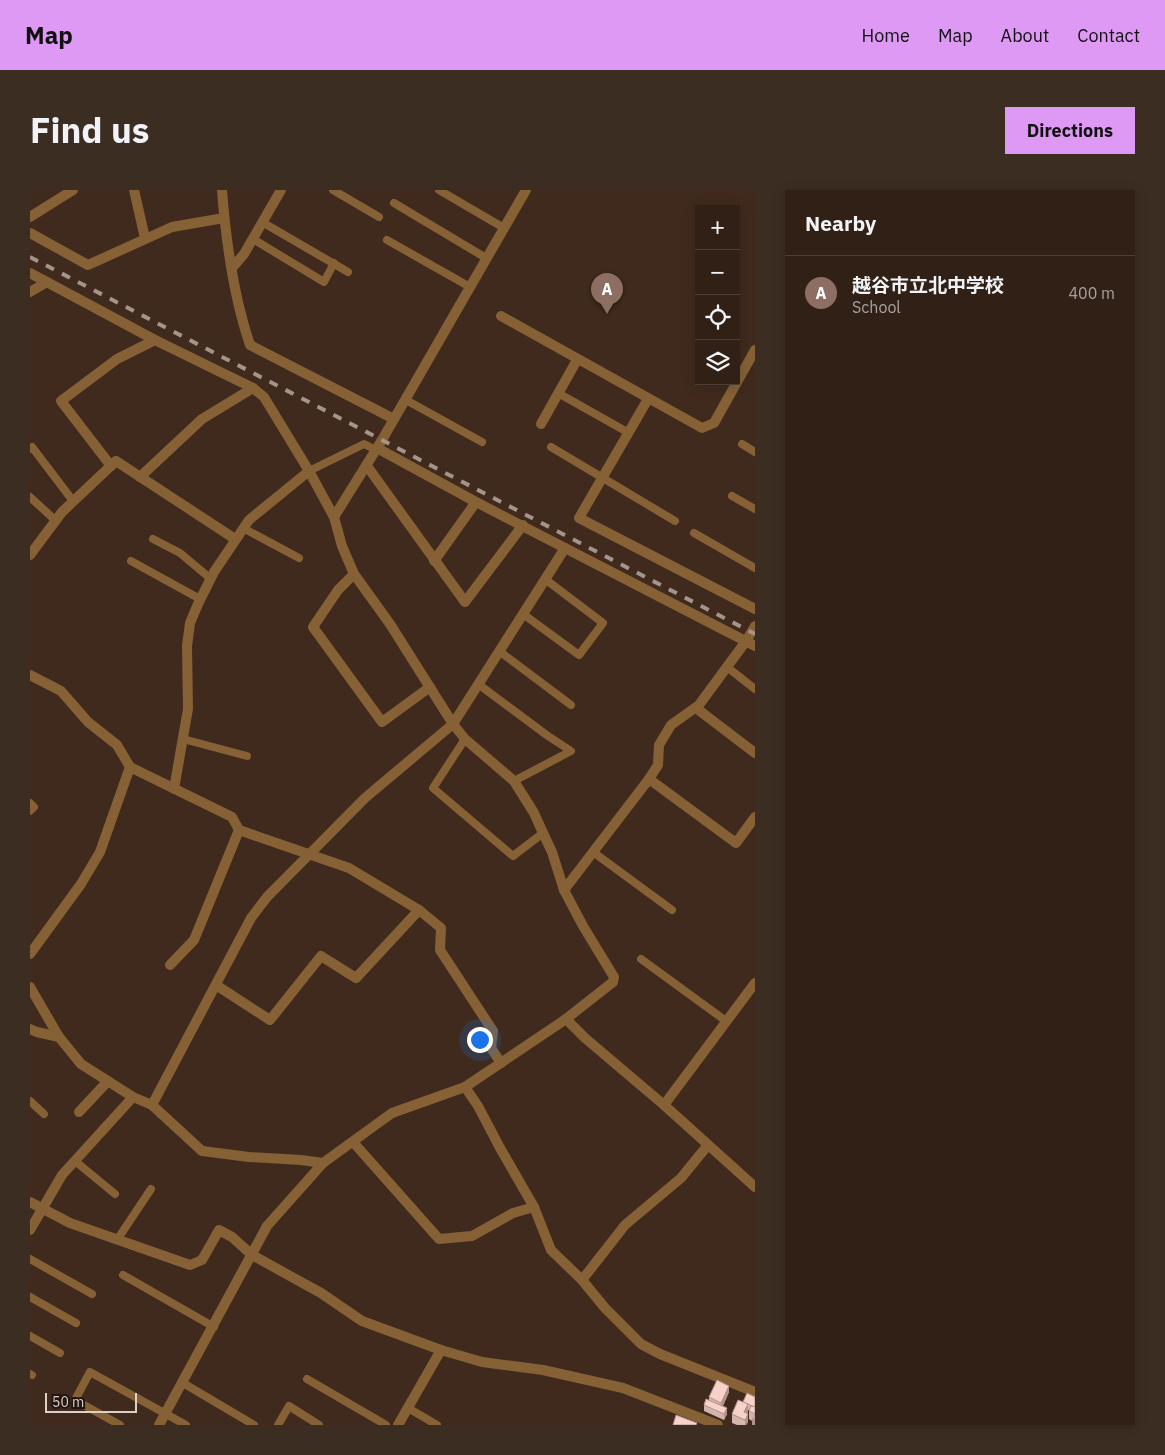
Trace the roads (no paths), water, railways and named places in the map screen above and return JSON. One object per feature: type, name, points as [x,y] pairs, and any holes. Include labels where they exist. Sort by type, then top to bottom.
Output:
[{"type":"street","points":[[30,217],[74,190]]},
{"type":"street","points":[[134,190],[145,238]]},
{"type":"street","points":[[222,190],[224,218],[235,292],[250,345],[394,419]]},
{"type":"street","points":[[232,268],[253,240],[281,190]]},
{"type":"street","points":[[334,517],[406,400],[526,190]]},
{"type":"street","points":[[30,233],[88,264],[172,227],[224,218]]},
{"type":"street","points":[[30,273],[155,340],[253,388],[264,397],[309,471],[334,517],[342,546],[354,574],[390,624],[452,724],[465,739],[514,781],[534,813],[552,852],[564,890],[614,977],[613,982],[566,1018],[501,1063],[465,1086],[392,1113],[323,1163],[267,1226],[214,1327],[159,1425]]},
{"type":"street","points":[[30,292],[47,282]]},
{"type":"street","points":[[501,316],[702,428],[714,423],[755,350]]},
{"type":"street","points":[[111,466],[61,401],[117,358],[155,340]]},
{"type":"street","points":[[541,424],[578,360]]},
{"type":"street","points":[[140,477],[202,419],[253,388]]},
{"type":"street","points":[[648,399],[579,518],[755,610]]},
{"type":"street","points":[[376,449],[750,644]]},
{"type":"street","points":[[30,555],[55,520],[116,461],[235,539]]},
{"type":"street","points":[[366,466],[465,602],[523,525]]},
{"type":"street","points":[[174,790],[188,709],[186,646],[190,623],[200,599],[248,520],[309,471]]},
{"type":"street","points":[[434,561],[476,502]]},
{"type":"street","points":[[152,1105],[251,918],[267,897],[365,798],[452,724],[565,548]]},
{"type":"street","points":[[354,574],[338,590],[313,627],[382,722],[430,687]]},
{"type":"street","points":[[564,890],[649,779],[658,765],[659,745],[671,726],[696,708],[727,668],[750,644],[755,626]]},
{"type":"street","points":[[30,675],[61,692],[88,722],[117,745],[130,767],[232,817],[239,830],[349,868],[419,910],[441,928],[440,950],[493,1031],[491,1048],[501,1063]]},
{"type":"street","points":[[696,708],[755,753]]},
{"type":"street","points":[[30,954],[81,884],[100,852],[130,767]]},
{"type":"street","points":[[649,779],[736,843],[755,817]]},
{"type":"street","points":[[170,965],[194,940],[239,830]]},
{"type":"street","points":[[216,984],[270,1020],[322,956],[356,978],[419,910]]},
{"type":"street","points":[[664,1104],[755,983]]},
{"type":"street","points":[[30,987],[59,1037],[81,1064],[133,1097],[152,1105],[202,1151],[323,1163]]},
{"type":"street","points":[[566,1018],[585,1038],[664,1104],[755,1187]]},
{"type":"street","points":[[30,1028],[37,1032],[59,1037]]},
{"type":"street","points":[[79,1112],[108,1081]]},
{"type":"street","points":[[465,1086],[534,1207],[551,1250],[582,1280],[605,1308],[641,1344],[660,1354],[755,1392]]},
{"type":"street","points":[[30,1230],[62,1175],[133,1097]]},
{"type":"street","points":[[353,1142],[439,1239],[472,1236],[512,1213],[534,1207]]},
{"type":"street","points":[[582,1280],[625,1225],[681,1178],[708,1145]]},
{"type":"street","points":[[30,1202],[70,1223],[190,1265],[202,1260],[219,1230],[232,1237],[252,1255],[321,1293],[362,1321],[441,1350],[482,1362],[543,1370],[623,1388],[718,1425]]},
{"type":"street","points":[[398,1425],[441,1350]]},
{"type":"lane","points":[[333,190],[379,217]]},
{"type":"lane","points":[[439,190],[504,228]]},
{"type":"lane","points":[[394,204],[486,258]]},
{"type":"lane","points":[[262,222],[348,272]]},
{"type":"lane","points":[[253,240],[324,282],[334,263]]},
{"type":"lane","points":[[388,240],[470,287]]},
{"type":"lane","points":[[558,394],[629,433]]},
{"type":"lane","points":[[406,400],[482,442]]},
{"type":"lane","points":[[309,471],[364,444],[376,449]]},
{"type":"lane","points":[[742,444],[755,452]]},
{"type":"lane","points":[[550,447],[675,521]]},
{"type":"lane","points":[[30,449],[32,448],[73,501]]},
{"type":"lane","points":[[732,496],[755,509]]},
{"type":"lane","points":[[30,497],[55,520]]},
{"type":"lane","points":[[243,528],[299,558]]},
{"type":"lane","points":[[694,532],[755,568]]},
{"type":"lane","points":[[153,540],[180,553],[211,579]]},
{"type":"lane","points":[[131,561],[200,599]]},
{"type":"lane","points":[[523,614],[579,655],[603,623],[545,579]]},
{"type":"lane","points":[[499,651],[572,705]]},
{"type":"lane","points":[[727,668],[755,689]]},
{"type":"lane","points":[[478,684],[571,751],[514,781]]},
{"type":"lane","points":[[465,739],[434,788],[513,856],[543,833]]},
{"type":"lane","points":[[183,740],[247,756]]},
{"type":"lane","points":[[30,803],[34,807],[30,811]]},
{"type":"lane","points":[[593,852],[672,910]]},
{"type":"lane","points":[[641,959],[726,1021]]},
{"type":"lane","points":[[30,1101],[44,1114]]},
{"type":"lane","points":[[75,1161],[115,1194]]},
{"type":"lane","points":[[118,1240],[151,1189]]},
{"type":"lane","points":[[30,1259],[92,1294]]},
{"type":"lane","points":[[123,1275],[214,1327]]},
{"type":"lane","points":[[30,1297],[76,1323]]},
{"type":"lane","points":[[30,1336],[60,1353]]},
{"type":"lane","points":[[120,1425],[75,1400],[90,1372],[186,1425]]},
{"type":"lane","points":[[307,1379],[386,1425]]},
{"type":"lane","points":[[183,1383],[254,1425]]},
{"type":"lane","points":[[278,1425],[289,1406],[320,1425]]},
{"type":"lane","points":[[408,1408],[437,1425]]},
{"type":"railway","points":[[30,257],[755,634]]},
{"type":"place","name":"越谷市立北中学校","points":[[607,314]]}]
